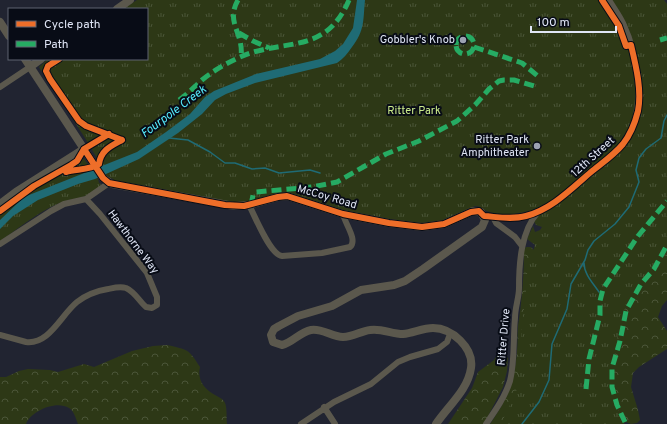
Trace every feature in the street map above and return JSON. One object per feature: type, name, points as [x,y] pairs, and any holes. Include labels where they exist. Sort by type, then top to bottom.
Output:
[{"type":"street","points":[[118,8],[130,0]]},
{"type":"street","name":"12th Street","points":[[484,216],[519,218],[540,210],[562,197],[616,152],[627,138],[636,119],[639,102],[634,59],[623,23],[609,0]]},
{"type":"street","points":[[0,22],[8,34]]},
{"type":"street","points":[[0,244],[51,210],[64,204],[86,199],[107,182],[26,60]]},
{"type":"street","points":[[0,87],[40,60]]},
{"type":"street","points":[[0,204],[16,192],[84,149]]},
{"type":"street","name":"McCoy Road","points":[[107,182],[234,206],[249,205],[278,197],[288,196],[343,214],[395,224],[422,227],[444,224],[473,211],[479,211],[484,216]]},
{"type":"street","name":"Hawthorne Way","points":[[0,335],[30,343],[39,341],[77,302],[89,294],[104,290],[125,288],[133,292],[146,307],[152,308],[157,305],[158,297],[147,273],[103,217],[86,199]]},
{"type":"street","points":[[249,205],[269,245],[276,254],[282,256],[322,253],[352,246],[353,241],[343,214]]},
{"type":"street","name":"Ritter Drive","points":[[486,424],[502,398],[510,380],[515,317],[519,294],[519,274],[522,246],[529,226],[540,210]]},
{"type":"street","points":[[436,424],[462,389],[471,367],[471,359],[468,351],[460,341],[450,334],[442,330],[431,328],[404,334],[373,329],[351,336],[342,337],[314,330],[302,333],[282,345],[275,344],[271,337],[274,329],[298,316],[332,306],[360,290],[394,285],[411,277],[480,229],[485,222],[484,216]]},
{"type":"street","points":[[493,217],[496,223],[515,237],[522,246]]},
{"type":"street","points":[[300,424],[324,407],[364,388],[392,366],[404,359],[438,349],[446,342],[450,334]]},
{"type":"street","points":[[324,407],[335,424]]},
{"type":"green space","name":"Ritter Park","points":[[137,0],[664,0],[667,4],[667,242],[654,268],[633,293],[622,314],[615,350],[611,385],[613,398],[624,424],[501,424],[517,389],[526,293],[526,278],[535,245],[527,239],[533,226],[535,232],[540,230],[542,227],[536,225],[528,211],[513,214],[502,214],[492,213],[475,206],[443,221],[418,225],[342,211],[284,192],[242,203],[234,203],[115,182],[107,176],[101,169],[98,160],[85,138],[39,67],[47,60],[148,60],[148,8],[125,8]]},
{"type":"green space","points":[[667,119],[667,300],[662,306],[658,317],[667,331],[667,349],[639,367],[633,373],[631,387],[640,420],[637,423],[631,424],[626,422],[623,424],[490,424],[501,407],[509,389],[516,361],[524,269],[524,250],[526,247],[531,247],[534,250]]},
{"type":"green space","points":[[76,158],[84,159],[93,170],[99,183],[101,184],[98,188],[90,194],[63,202],[47,209],[0,241],[0,208]]},
{"type":"green space","points":[[167,345],[184,349],[193,356],[200,367],[199,372],[202,384],[211,393],[225,402],[227,424],[78,424],[71,409],[58,405],[38,411],[26,424],[0,424],[0,377],[6,377],[28,369],[58,372],[84,364],[94,367],[132,351],[153,346]]},
{"type":"green space","points":[[499,352],[503,352],[508,358],[507,371],[503,387],[484,424],[448,424],[472,388],[478,372],[494,360]]},
{"type":"water","points":[[357,0],[365,0],[361,30],[350,50],[337,63],[255,83],[226,94],[215,100],[202,114],[178,133],[139,159],[95,179],[38,200],[13,216],[0,229],[0,220],[24,197],[137,152],[190,114],[205,97],[214,91],[256,74],[320,59],[335,51],[343,44],[353,28]]},
{"type":"waterway","points":[[522,424],[539,402],[549,380],[552,344],[567,309],[571,284],[594,241],[615,224],[629,207],[639,182],[636,170],[639,158],[646,149],[661,138],[664,121],[667,115]]},
{"type":"waterway","points":[[169,138],[188,140],[210,152],[225,163],[235,163],[252,169],[265,168],[279,173],[310,170],[320,173]]},
{"type":"waterway","points":[[584,263],[587,275],[599,292]]},
{"type":"marked path","points":[[238,0],[233,15],[240,41],[241,57]]},
{"type":"marked path","points":[[179,100],[210,74],[238,58],[254,52],[315,38],[328,30],[339,18],[349,0]]},
{"type":"marked path","points":[[239,33],[269,48]]},
{"type":"marked path","points":[[465,36],[471,39],[474,45],[471,51],[465,54],[459,51],[456,45],[459,39],[465,36]]},
{"type":"marked path","points":[[660,40],[667,38]]},
{"type":"marked path","points":[[474,47],[522,63],[539,77]]},
{"type":"marked path","points":[[251,205],[253,195],[256,192],[312,187],[337,182],[386,154],[419,141],[457,121],[499,81],[514,80],[534,86]]},
{"type":"marked path","points":[[586,389],[589,359],[600,315],[600,301],[603,289],[638,236],[667,201]]},
{"type":"marked path","points":[[625,422],[617,405],[612,387],[612,368],[620,341],[626,311],[641,284],[654,269],[667,245]]},
{"type":"cycle path","points":[[84,149],[103,178],[109,183],[225,205],[244,206],[287,196],[343,214],[389,223],[422,227],[444,224],[471,212],[479,211],[484,216],[510,218],[526,216],[544,209],[553,203],[612,155],[626,140],[635,120],[639,103],[639,86],[631,45],[626,46],[619,26],[602,0]]},
{"type":"cycle path","points":[[57,60],[48,66],[46,71],[79,121],[86,126],[122,140]]},
{"type":"cycle path","points":[[0,211],[34,186],[77,161],[84,149],[109,134]]},
{"type":"cycle path","points":[[66,172],[88,168],[99,164],[104,152],[122,140]]},
{"type":"place","name":"Gobbler's Knob","points":[[463,40]]},
{"type":"place","name":"Ritter Park Amphitheater","points":[[537,146]]},
{"type":"water label","name":"Fourpole Creek","points":[[174,112]]}]
